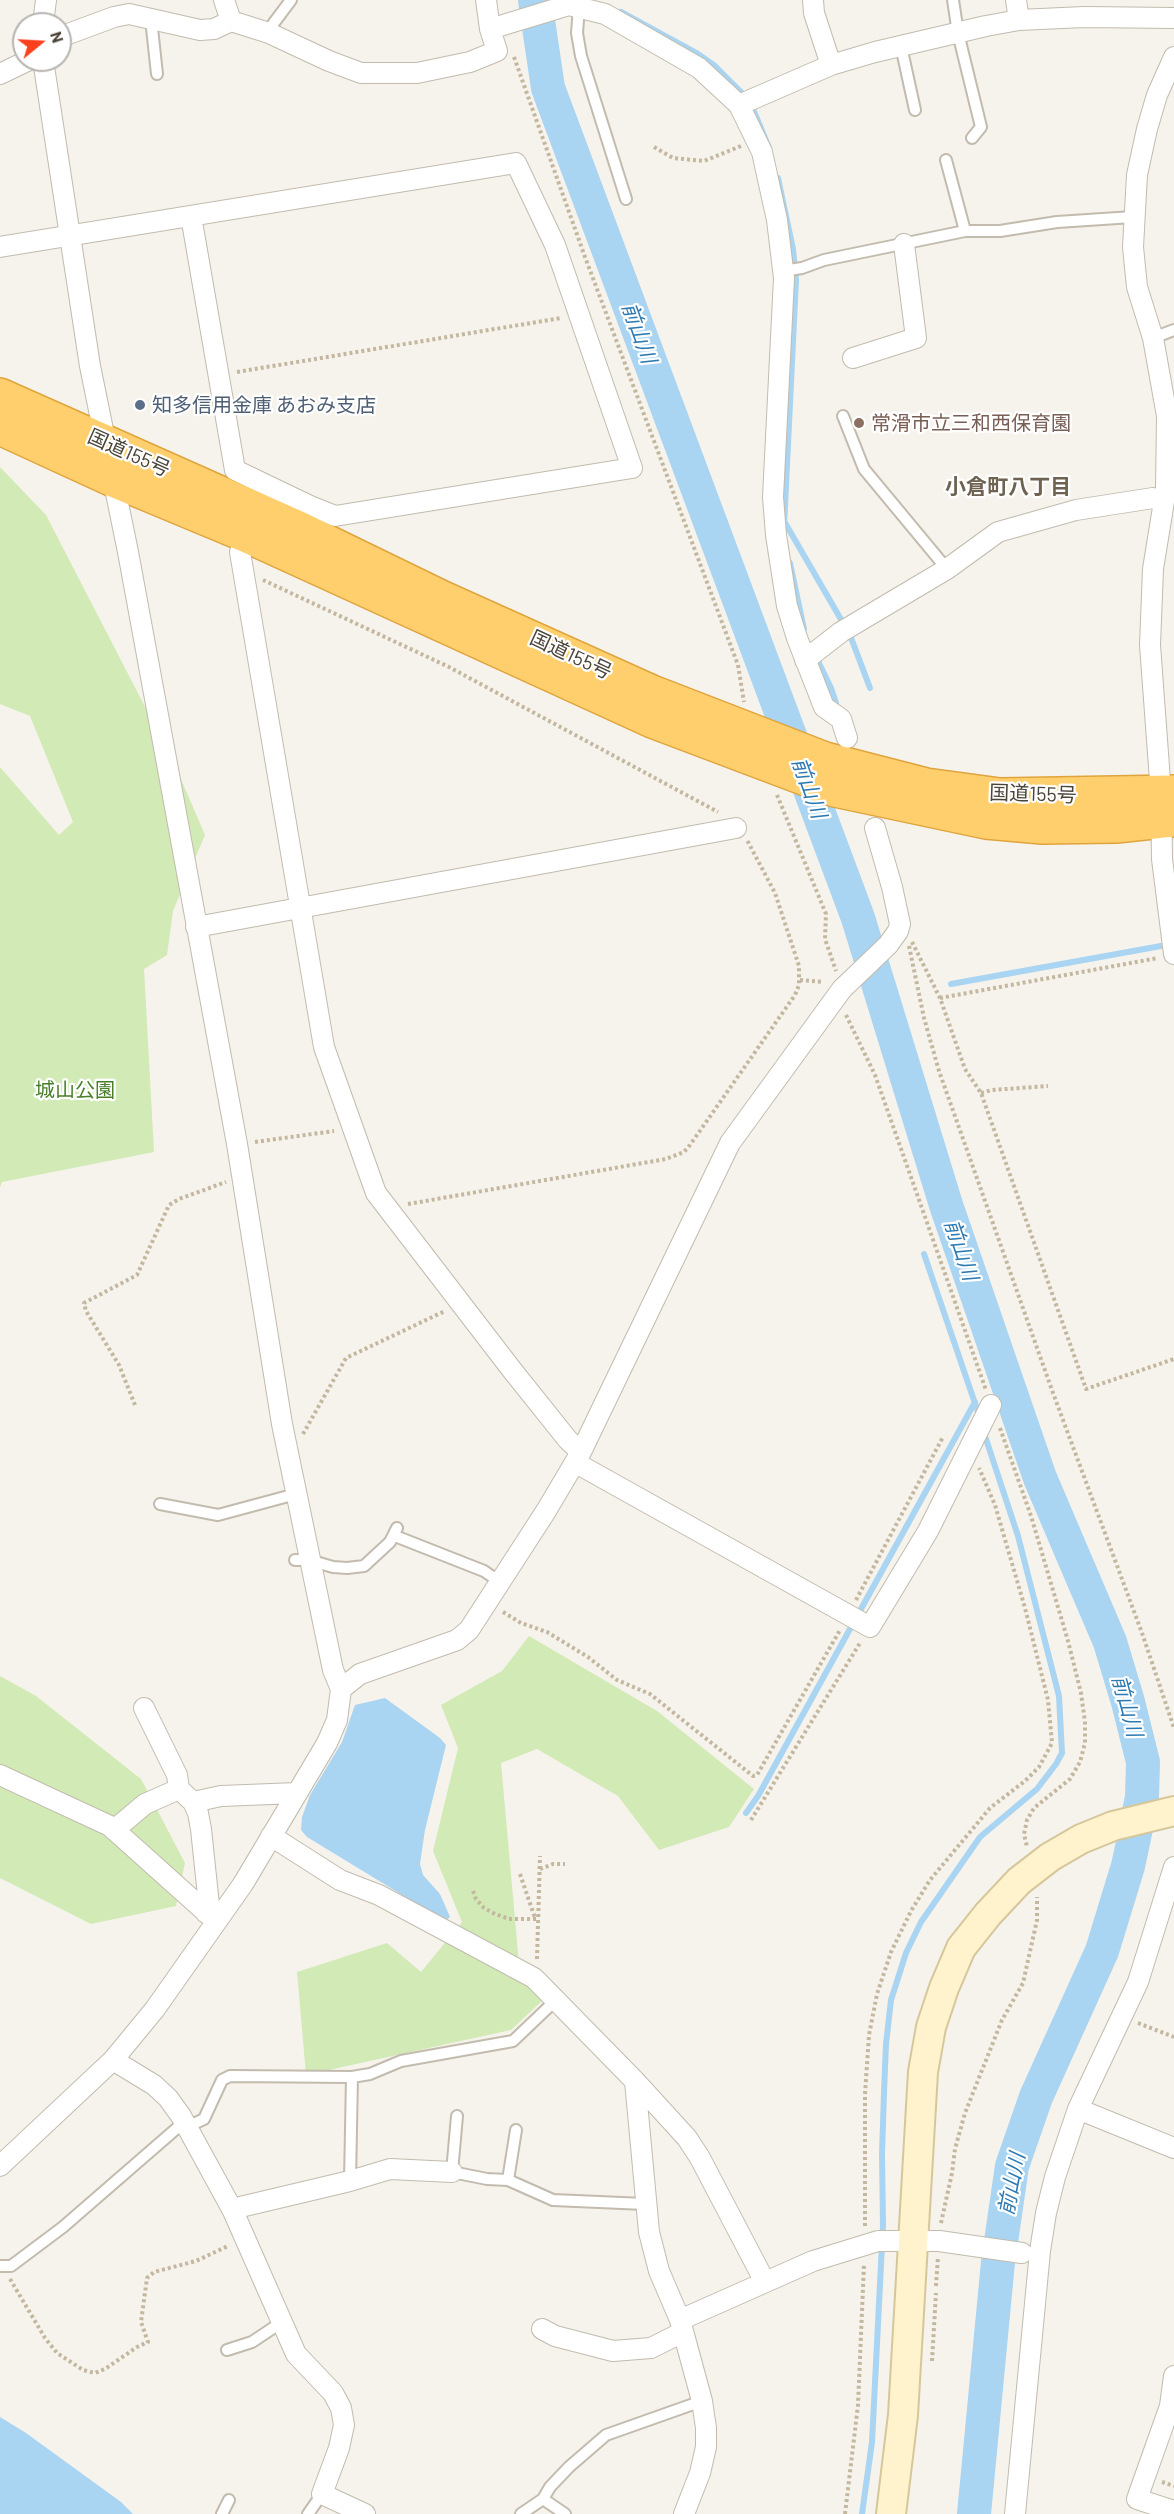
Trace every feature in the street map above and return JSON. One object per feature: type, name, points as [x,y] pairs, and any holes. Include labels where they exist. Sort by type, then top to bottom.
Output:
[{"type":"highway","name":"国道155号","points":[[0,395],[105,442],[304,517],[443,598],[652,692],[835,790],[986,822],[1042,827],[1116,826],[1168,807]]},
{"type":"highway","name":"国道155号","points":[[0,428],[113,480],[245,535],[652,721],[764,750],[836,748],[926,785],[1000,795],[1168,807]]},
{"type":"street","points":[[224,0],[231,21]]},
{"type":"street","points":[[72,33],[129,14],[200,30],[214,29],[231,21],[269,33],[361,73],[417,73],[470,62],[497,51],[497,28],[486,0]]},
{"type":"street","points":[[813,0],[814,13],[831,65]]},
{"type":"street","points":[[1016,0],[1019,21]]},
{"type":"street","points":[[497,28],[569,5],[606,7],[699,68],[739,105],[762,152],[777,220],[783,271],[773,498],[776,535],[787,606],[805,660],[824,707],[841,719],[836,748]]},
{"type":"street","points":[[739,105],[831,65],[958,33],[1019,21],[1084,17],[1174,18]]},
{"type":"street","points":[[1168,955],[1162,859],[1168,807],[1150,645],[1153,569],[1168,493],[1167,416],[1153,338],[1137,287],[1133,217],[1137,175],[1147,129],[1157,95],[1174,57]]},
{"type":"street","points":[[0,2166],[113,2060],[155,2009],[211,1917],[243,1884],[327,1743],[337,1720],[341,1689],[333,1670],[302,1560],[296,1494],[287,1452],[237,1144],[129,552],[90,366],[45,72]]},
{"type":"street","points":[[0,248],[70,235],[516,163],[555,245],[632,468],[335,516],[304,517],[235,471],[191,216]]},
{"type":"street","points":[[853,358],[916,339],[903,244]]},
{"type":"street","points":[[805,660],[841,632],[947,568],[998,532],[1076,510],[1153,498],[1168,493]]},
{"type":"street","points":[[245,535],[240,552],[324,1047],[375,1193],[568,1440],[578,1457],[870,1627],[928,1531],[992,1405]]},
{"type":"street","points":[[196,927],[736,828]]},
{"type":"street","points":[[341,1689],[360,1674],[457,1640],[469,1630],[578,1457],[730,1143],[845,984],[888,945],[898,931],[900,924],[875,828]]},
{"type":"street","points":[[144,1708],[186,1796],[198,1813],[211,1917]]},
{"type":"street","points":[[0,1774],[114,1830],[211,1917]]},
{"type":"street","points":[[114,1830],[146,1804],[186,1796],[199,1799],[297,1793]]},
{"type":"street","points":[[891,2514],[903,2415],[937,2242],[923,2072],[931,2027],[944,1988],[961,1948],[988,1914],[1019,1881],[1050,1857],[1081,1839],[1113,1826],[1174,1811]]},
{"type":"street","points":[[271,1836],[340,1880],[379,1895],[534,1978],[635,2081],[687,2138],[700,2158],[765,2282]]},
{"type":"street","points":[[1015,2514],[1040,2251],[1046,2213],[1055,2177],[1078,2109],[1138,1983],[1174,1867]]},
{"type":"street","points":[[113,2060],[154,2085],[168,2098],[186,2124],[232,2209],[296,2354],[326,2385],[341,2408],[344,2425],[339,2448],[322,2494],[365,2514]]},
{"type":"street","points":[[635,2081],[649,2232],[659,2271],[683,2332],[702,2401],[706,2427],[706,2447],[700,2473],[684,2514]]},
{"type":"street","points":[[1078,2109],[1174,2148]]},
{"type":"street","points":[[232,2209],[350,2181],[390,2169],[452,2172]]},
{"type":"street","points":[[544,2337],[555,2336],[613,2351],[651,2348],[683,2332],[765,2282],[813,2261],[878,2241],[937,2242],[1022,2253]]},
{"type":"street","points":[[1174,2376],[1170,2406],[1137,2499],[1174,2511]]},
{"type":"lane","points":[[269,33],[270,28],[291,0]]},
{"type":"lane","points":[[953,0],[958,33],[981,127],[972,138]]},
{"type":"lane","points":[[569,5],[581,56],[626,199]]},
{"type":"lane","points":[[151,19],[157,74]]},
{"type":"lane","points":[[901,46],[915,110]]},
{"type":"lane","points":[[946,160],[965,231]]},
{"type":"lane","points":[[783,271],[965,231],[1000,231],[1057,222],[1133,217]]},
{"type":"lane","points":[[1153,338],[1174,330]]},
{"type":"lane","points":[[843,416],[864,469],[947,568]]},
{"type":"lane","points":[[160,1504],[218,1515],[296,1494]]},
{"type":"lane","points":[[302,1560],[333,1567],[364,1566],[396,1532],[484,1571],[500,1582]]},
{"type":"lane","points":[[2,2266],[11,2266],[63,2227],[186,2124],[204,2119],[222,2080],[230,2076],[352,2077],[370,2074],[401,2061],[513,2041],[556,2000]]},
{"type":"lane","points":[[350,2181],[352,2077]]},
{"type":"lane","points":[[458,2116],[452,2172],[487,2179],[508,2180],[553,2200],[645,2204]]},
{"type":"lane","points":[[508,2180],[516,2130]]},
{"type":"lane","points":[[227,2350],[252,2342],[282,2322]]},
{"type":"lane","points":[[520,2514],[543,2499],[550,2487],[569,2467],[606,2435],[702,2401]]},
{"type":"lane","points":[[308,2514],[322,2494]]},
{"type":"lane","points":[[543,2499],[564,2514]]},
{"type":"lane","points":[[224,2513],[229,2500]]},
{"type":"path","points":[[497,51],[514,57],[585,257],[738,665],[744,697],[795,844],[810,872],[826,914],[825,939],[845,984],[800,980]]},
{"type":"path","points":[[654,147],[673,158],[704,161],[756,140]]},
{"type":"path","points":[[219,375],[580,315]]},
{"type":"path","points":[[244,576],[254,576],[449,667],[721,813],[747,840],[775,893],[799,966],[800,980],[795,995],[684,1152],[666,1159],[400,1205],[387,1211]]},
{"type":"path","points":[[900,924],[919,954],[940,998],[965,1069],[981,1094],[1086,1389],[1174,1359]]},
{"type":"path","points":[[900,924],[910,948],[924,1018],[939,1071],[1053,1393],[1142,1633],[1174,1728]]},
{"type":"path","points":[[940,998],[1168,955]]},
{"type":"path","points":[[981,1094],[992,1090],[1048,1086]]},
{"type":"path","points":[[237,1144],[353,1129]]},
{"type":"path","points":[[135,1405],[119,1365],[86,1311],[84,1303],[138,1275],[169,1205],[191,1195],[242,1179]]},
{"type":"path","points":[[287,1452],[295,1448],[346,1358],[460,1304]]},
{"type":"path","points":[[488,1601],[520,1623],[547,1632],[588,1657],[617,1680],[650,1694],[753,1776],[757,1775],[848,1615],[943,1437]]},
{"type":"path","points":[[751,1820],[870,1627]]},
{"type":"path","points":[[534,1978],[540,1856]]},
{"type":"path","points":[[540,1869],[553,1864],[565,1864]]},
{"type":"path","points":[[520,1874],[537,1918]]},
{"type":"path","points":[[932,2362],[937,2242],[955,2149],[965,2113],[1002,2020],[1023,1983],[1037,1920],[1035,1887]]},
{"type":"path","points":[[473,1891],[476,1899],[484,1908],[495,1914],[509,1919],[537,1918]]},
{"type":"path","points":[[1122,2017],[1174,2037]]},
{"type":"path","points":[[2,2266],[45,2338],[57,2353],[83,2370],[95,2373],[148,2342],[141,2322],[147,2278],[154,2272],[196,2261],[244,2238]]},
{"type":"green space","name":"城山公園","points":[[0,467],[46,515],[174,763],[205,835],[173,911],[167,955],[144,969],[154,1152],[2,1182],[0,1187],[0,767],[59,835],[73,822],[30,716],[0,704]]},
{"type":"green space","points":[[529,1636],[657,1711],[754,1789],[729,1827],[659,1850],[618,1796],[537,1749],[501,1763],[520,1975],[543,2000],[511,2030],[306,2075],[297,1972],[387,1943],[421,1972],[462,1922],[433,1851],[458,1748],[441,1705],[502,1671]]},
{"type":"green space","points":[[0,1676],[36,1696],[141,1779],[185,1863],[176,1906],[91,1924],[0,1878]]},
{"type":"water","points":[[385,1698],[440,1738],[446,1745],[425,1830],[420,1864],[423,1875],[440,1894],[450,1917],[445,1921],[307,1837],[301,1830],[302,1817],[310,1795],[342,1742],[355,1705]]},
{"type":"water","points":[[0,2417],[26,2433],[121,2502],[133,2514],[0,2514]]},
{"type":"waterway","name":"前山川","points":[[535,0],[548,88],[858,918],[946,1205],[1040,1478],[1110,1642],[1143,1762],[1142,1797],[1128,1866],[1102,1951],[1036,2097],[1012,2166],[998,2262],[974,2514]]},
{"type":"waterway","points":[[621,12],[698,54],[715,66],[741,92],[753,109],[769,148]]},
{"type":"waterway","points":[[778,178],[793,249],[796,280],[784,526]]},
{"type":"waterway","points":[[784,521],[850,635],[870,688]]},
{"type":"waterway","points":[[790,563],[804,629]]},
{"type":"waterway","points":[[815,655],[836,703]]},
{"type":"waterway","points":[[951,984],[1161,946]]},
{"type":"waterway","points":[[924,1254],[980,1418]]},
{"type":"waterway","points":[[746,1813],[758,1796],[975,1402]]},
{"type":"waterway","points":[[862,2514],[872,2442],[883,2225],[882,2154],[886,2044],[891,2000],[906,1953],[921,1922],[980,1837],[1037,1789],[1062,1753],[1059,1696],[1018,1536],[983,1430]]},
{"type":"place","name":"知多信用金庫 あおみ支店","points":[[140,405]]},
{"type":"place","name":"常滑市立三和西保育園","points":[[859,423]]},
{"type":"district","name":"小倉町八丁目","points":[[1008,487]]}]
